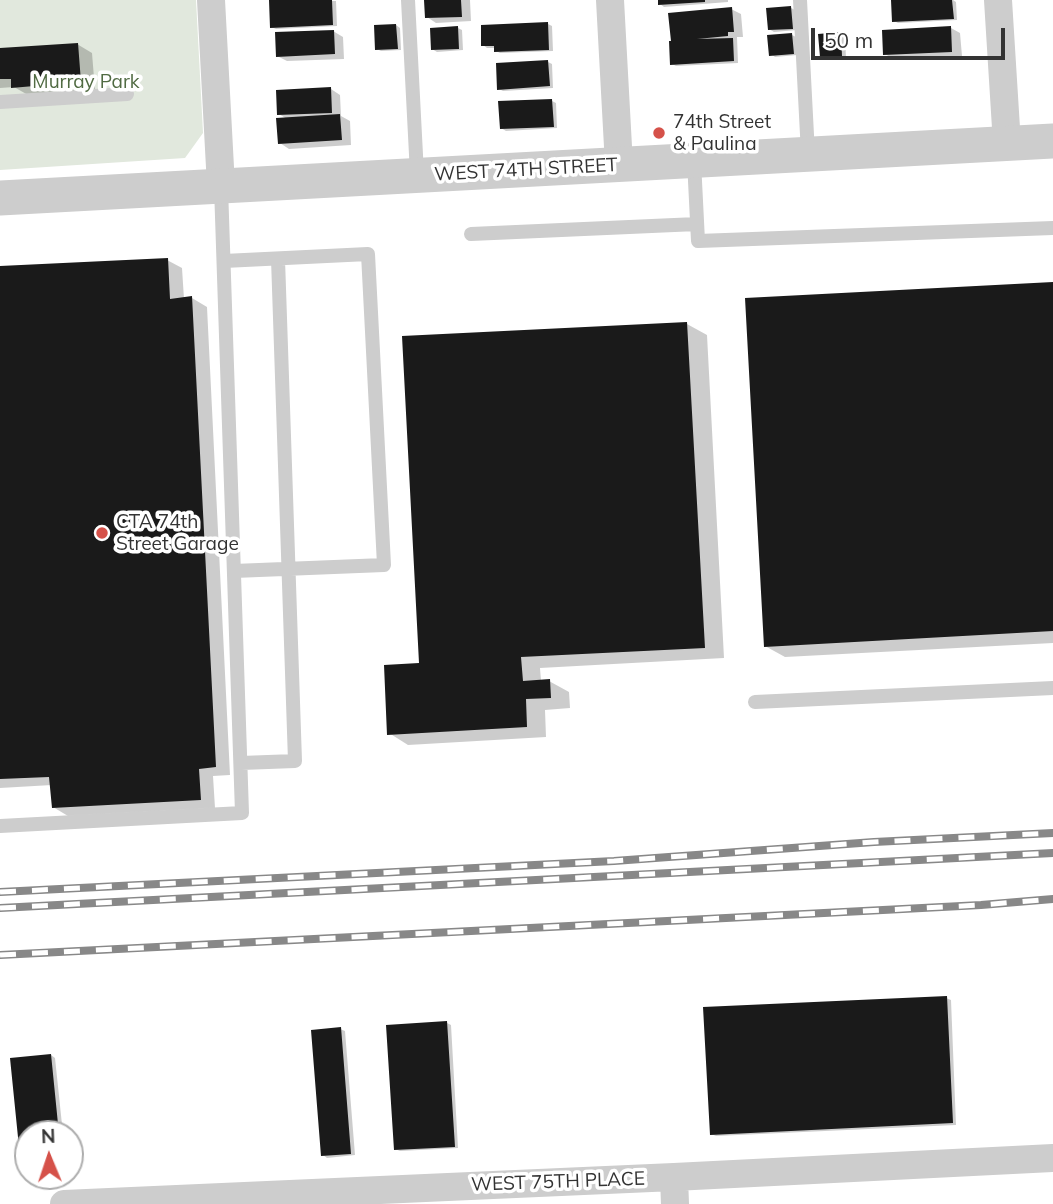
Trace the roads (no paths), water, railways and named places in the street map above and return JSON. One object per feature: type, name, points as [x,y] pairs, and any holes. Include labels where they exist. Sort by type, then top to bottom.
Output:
[{"type":"street","points":[[211,0],[221,186]]},
{"type":"street","points":[[610,0],[619,165]]},
{"type":"street","points":[[998,0],[1007,144]]},
{"type":"street","name":"WEST 74TH STREET","points":[[0,198],[1053,141]]},
{"type":"street","name":"WEST 75TH PLACE","points":[[64,1204],[674,1190],[1053,1158]]},
{"type":"lane","points":[[408,0],[417,176]]},
{"type":"lane","points":[[800,0],[808,154]]},
{"type":"lane","points":[[0,102],[127,94]]},
{"type":"lane","points":[[694,161],[698,242],[1053,228]]},
{"type":"lane","points":[[0,825],[242,813],[221,186]]},
{"type":"lane","points":[[471,234],[697,224]]},
{"type":"lane","points":[[224,261],[368,254],[384,565],[234,571]]},
{"type":"lane","points":[[241,763],[295,761],[278,259]]},
{"type":"lane","points":[[755,702],[1053,688]]},
{"type":"railway","points":[[0,892],[614,861],[874,842],[1053,833]]},
{"type":"railway","points":[[0,908],[1053,853]]},
{"type":"railway","points":[[0,955],[981,905],[1053,899]]},
{"type":"place","name":"74th Street & Paulina","points":[[659,133]]},
{"type":"place","name":"CTA 74th Street Garage","points":[[102,533]]},
{"type":"park label","name":"Murray Park","points":[[86,82]]}]
